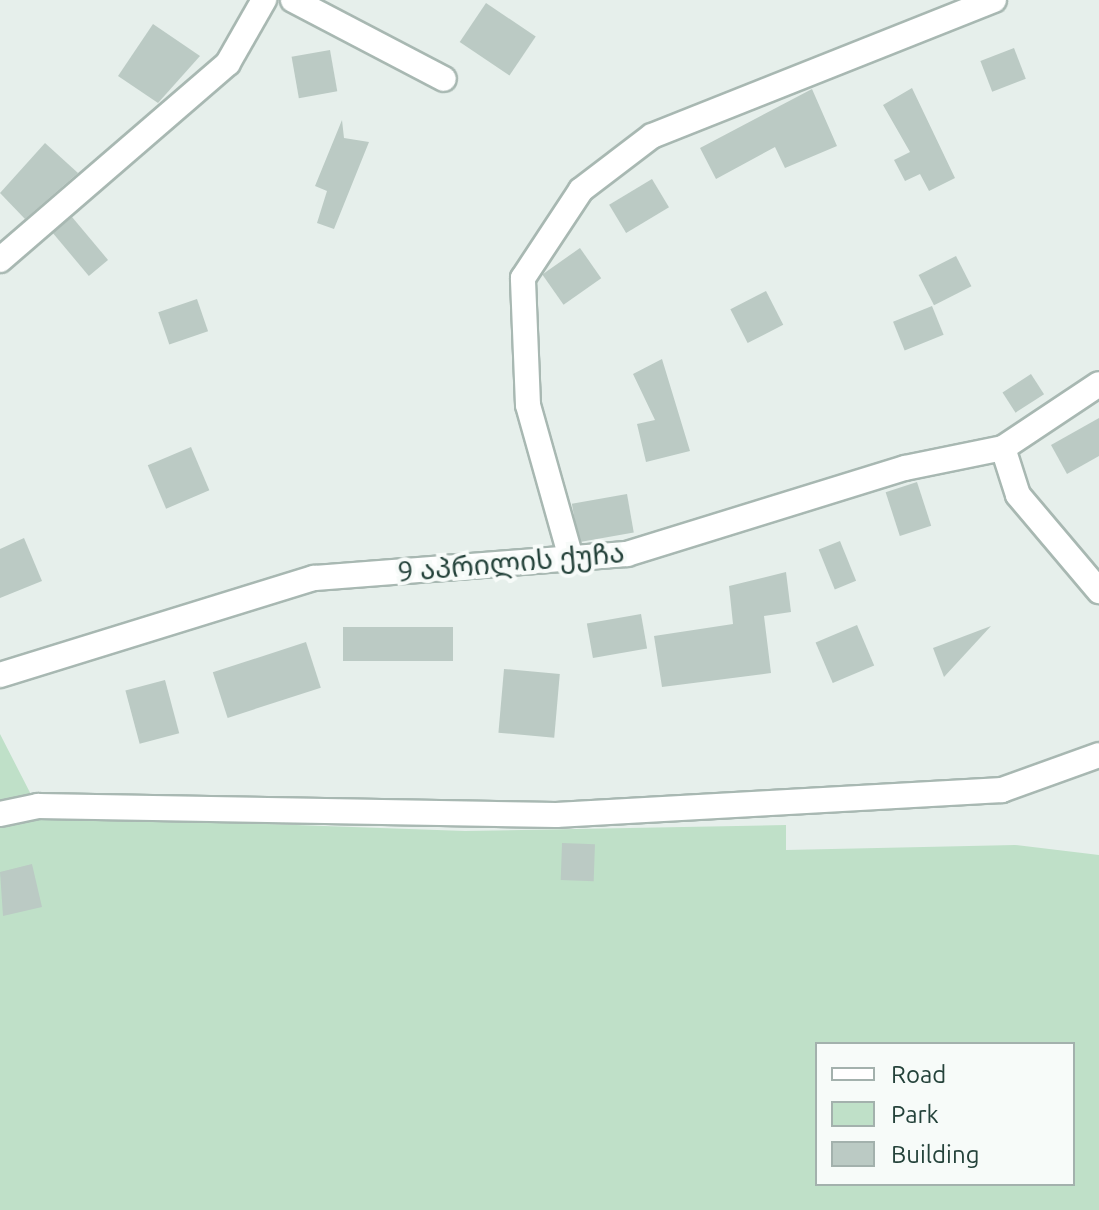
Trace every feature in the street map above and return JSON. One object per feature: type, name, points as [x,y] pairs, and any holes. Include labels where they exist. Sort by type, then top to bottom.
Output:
[{"type":"street","points":[[0,260],[228,63],[264,0]]},
{"type":"street","points":[[293,0],[444,79]]},
{"type":"street","points":[[571,558],[528,405],[523,278],[581,190],[652,136],[994,0]]},
{"type":"street","name":"9 აპრილის ქუჩა","points":[[0,675],[314,578],[627,554],[905,468],[1003,448],[1099,384]]},
{"type":"street","points":[[1003,448],[1018,495],[1099,591]]},
{"type":"street","points":[[0,814],[38,806],[572,815],[1002,790],[1099,755]]},
{"type":"green space","points":[[0,734],[42,816],[465,831],[786,825],[786,850],[1015,845],[1099,855],[1099,1210],[0,1210]]},
{"type":"building","points":[[486,3],[536,37],[509,76],[460,42]]},
{"type":"building","points":[[153,24],[200,56],[158,103],[118,76]]},
{"type":"building","points":[[1014,48],[1026,79],[992,92],[980,61]]},
{"type":"building","points":[[330,50],[337,91],[299,98],[292,57]]},
{"type":"building","points":[[912,88],[955,178],[929,191],[920,174],[905,181],[894,160],[910,152],[883,105]]},
{"type":"building","points":[[812,89],[837,146],[785,168],[775,147],[716,179],[700,148]]},
{"type":"building","points":[[342,120],[344,138],[369,142],[334,229],[317,223],[327,191],[315,186]]},
{"type":"building","points":[[45,143],[78,173],[25,219],[0,193]]},
{"type":"building","points":[[652,179],[669,207],[626,233],[609,205]]},
{"type":"building","points":[[72,217],[108,260],[89,276],[53,233]]},
{"type":"building","points":[[580,248],[601,278],[564,305],[542,274]]},
{"type":"building","points":[[956,256],[971,286],[934,305],[919,275]]},
{"type":"building","points":[[766,291],[783,325],[748,343],[730,309]]},
{"type":"building","points":[[197,299],[208,331],[169,344],[158,312]]},
{"type":"building","points":[[932,306],[944,335],[905,350],[893,322]]},
{"type":"building","points":[[662,359],[690,451],[646,462],[637,424],[655,420],[633,374]]},
{"type":"building","points":[[1031,374],[1044,394],[1016,413],[1002,393]]},
{"type":"building","points":[[1099,418],[1099,456],[1067,474],[1051,445]]},
{"type":"building","points":[[191,447],[209,490],[166,509],[148,465]]},
{"type":"building","points":[[917,482],[931,526],[900,536],[886,492]]},
{"type":"building","points":[[627,494],[634,532],[579,542],[572,504]]},
{"type":"building","points":[[24,538],[42,581],[0,598],[0,549]]},
{"type":"building","points":[[840,541],[856,581],[835,589],[819,550]]},
{"type":"building","points":[[786,572],[791,612],[764,616],[771,673],[662,687],[654,636],[733,624],[729,586]]},
{"type":"building","points":[[641,614],[647,648],[593,658],[587,624]]},
{"type":"building","points":[[857,625],[874,666],[833,683],[816,643]]},
{"type":"building","points":[[991,626],[944,677],[933,648]]},
{"type":"building","points":[[343,627],[453,627],[453,661],[343,661]]},
{"type":"building","points":[[306,642],[321,688],[228,718],[213,672]]},
{"type":"building","points":[[504,669],[560,674],[554,738],[498,733]]},
{"type":"building","points":[[165,680],[179,733],[140,744],[125,691]]},
{"type":"building","points":[[562,843],[595,844],[594,881],[561,880]]},
{"type":"building","points":[[32,864],[42,907],[3,916],[0,872]]}]
